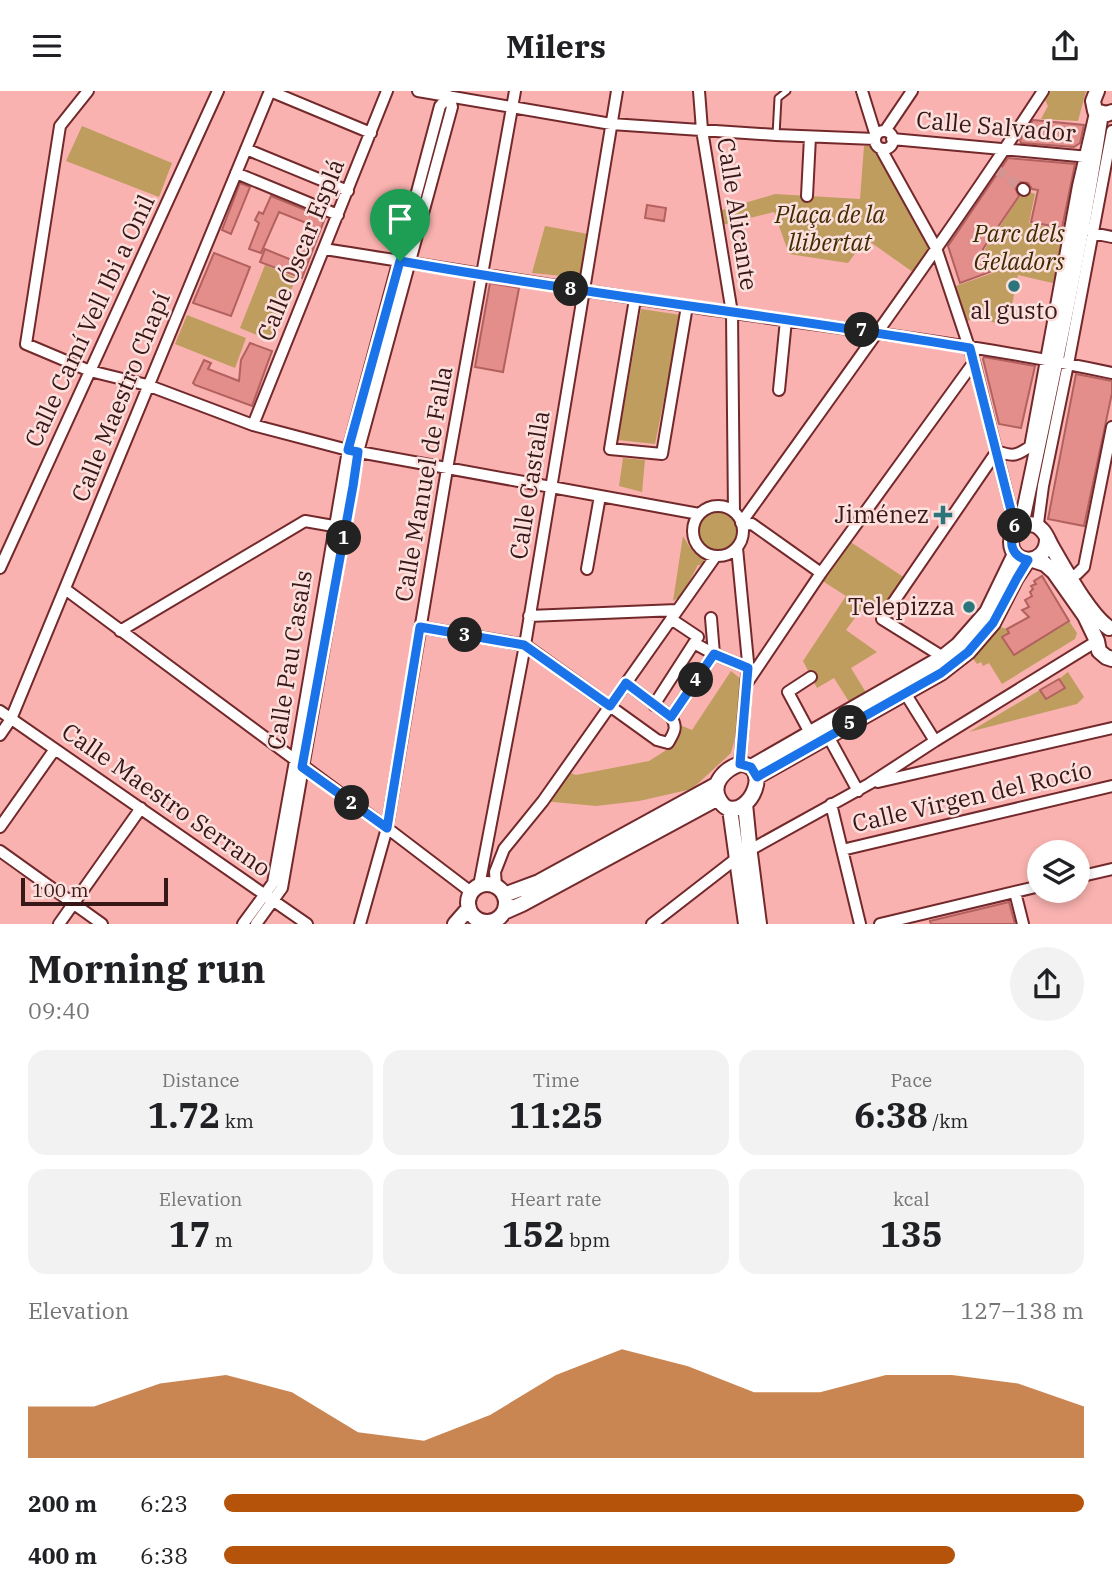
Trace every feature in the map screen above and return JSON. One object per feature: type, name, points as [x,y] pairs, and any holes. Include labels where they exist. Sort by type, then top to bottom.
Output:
[{"type":"main road","points":[[749,769],[943,657],[958,645],[987,612],[1026,558],[1043,554],[1047,544],[1035,509],[1035,444],[1088,227],[1090,157],[1103,112],[1093,101],[1097,91]]},
{"type":"main road","points":[[1034,465],[1018,528],[1011,544],[1026,558],[1045,564],[1054,572],[1077,602],[1097,641],[1099,651],[1110,660]]},
{"type":"main road","points":[[1018,528],[1030,524],[1041,529],[1094,613],[1110,628],[1102,632],[1097,641]]},
{"type":"main road","points":[[504,912],[523,904],[717,792],[724,772],[732,767],[749,769],[828,736],[941,673],[968,652],[993,623],[1026,558]]},
{"type":"main road","points":[[746,924],[743,854],[746,804],[757,783],[749,769]]},
{"type":"main road","points":[[500,890],[538,882],[717,792]]},
{"type":"main road","points":[[717,792],[723,806],[730,809],[746,804]]},
{"type":"main road","points":[[730,809],[759,924]]},
{"type":"main road","points":[[491,884],[500,890],[506,906],[501,916],[493,921],[483,922],[473,917],[468,903],[475,889],[491,884]]},
{"type":"main road","points":[[455,924],[473,917]]},
{"type":"street","points":[[88,91],[60,126],[26,344],[90,371],[148,385],[253,425],[353,451],[699,514]]},
{"type":"street","name":"Calle Camí Vell Ibi a Onil","points":[[0,568],[218,91]]},
{"type":"street","points":[[270,91],[371,133]]},
{"type":"street","name":"Calle Maestro Chapí","points":[[0,735],[11,719],[270,91]]},
{"type":"street","name":"Calle Óscar Esplá","points":[[253,425],[387,91]]},
{"type":"street","name":"Calle Salvador","points":[[418,91],[611,124],[882,139],[1090,157]]},
{"type":"street","name":"Calle Manuel de Falla","points":[[360,924],[387,828],[447,469],[515,91]]},
{"type":"street","name":"Calle Castalla","points":[[475,889],[524,645],[617,91]]},
{"type":"street","name":"Calle Alicante","points":[[699,91],[702,130],[732,313],[734,512]]},
{"type":"street","points":[[862,91],[882,139],[936,248],[970,348],[1018,528]]},
{"type":"street","points":[[882,139],[912,91]]},
{"type":"street","points":[[749,769],[748,668],[737,548],[741,540],[742,524],[936,248],[995,169],[1004,149],[1043,91]]},
{"type":"street","name":"Calle Pau Casals","points":[[269,897],[299,764],[353,451],[405,262],[440,106],[449,96]]},
{"type":"street","points":[[1112,131],[1108,172],[1088,227],[1112,237]]},
{"type":"street","points":[[807,196],[810,137]]},
{"type":"street","points":[[246,149],[348,191]]},
{"type":"street","points":[[1041,529],[1056,362],[1090,157]]},
{"type":"street","points":[[1091,178],[1108,172]]},
{"type":"street","points":[[236,173],[338,215]]},
{"type":"street","points":[[324,249],[635,299],[877,332],[1112,373]]},
{"type":"street","points":[[635,299],[610,449],[662,454],[687,306]]},
{"type":"street","points":[[779,390],[786,320]]},
{"type":"street","points":[[747,683],[821,573],[974,362]]},
{"type":"street","points":[[1069,576],[1077,574],[1084,567],[1112,427]]},
{"type":"street","points":[[997,451],[1010,456],[1019,455],[1035,444]]},
{"type":"street","points":[[943,657],[882,619],[997,451]]},
{"type":"street","points":[[1098,494],[1112,496]]},
{"type":"street","points":[[587,569],[600,496]]},
{"type":"street","points":[[737,548],[724,556],[706,554],[694,541],[693,524],[706,508],[724,506],[734,512],[742,524]]},
{"type":"street","points":[[120,631],[304,521],[340,527]]},
{"type":"street","points":[[742,524],[752,524],[821,573]]},
{"type":"street","points":[[500,890],[495,872],[504,849],[543,801],[715,557]]},
{"type":"street","points":[[65,589],[299,764],[475,889]]},
{"type":"street","points":[[529,616],[674,615],[698,637]]},
{"type":"street","points":[[671,717],[714,654],[711,618]]},
{"type":"street","points":[[420,627],[524,645],[631,723],[657,740],[668,743],[675,729],[671,717],[626,683]]},
{"type":"street","points":[[652,924],[743,854],[869,784],[1097,641]]},
{"type":"street","points":[[654,705],[694,643],[748,668]]},
{"type":"street","points":[[810,733],[788,692],[811,677]]},
{"type":"street","points":[[905,693],[935,741]]},
{"type":"street","name":"Calle Maestro Serrano","points":[[0,711],[307,924]]},
{"type":"street","points":[[869,784],[1112,728]]},
{"type":"street","points":[[828,736],[858,790]]},
{"type":"street","points":[[0,827],[55,749]]},
{"type":"street","name":"Calle Virgen del Rocío","points":[[842,850],[1112,786]]},
{"type":"street","points":[[831,804],[860,924]]},
{"type":"street","points":[[59,924],[141,808]]},
{"type":"street","points":[[0,851],[102,924]]},
{"type":"street","points":[[1090,874],[1112,869]]},
{"type":"street","points":[[880,924],[1027,889]]},
{"type":"street","points":[[1015,892],[1023,924]]},
{"type":"street","points":[[243,924],[269,897]]},
{"type":"street","points":[[256,924],[269,897]]},
{"type":"lane","points":[[776,135],[778,98],[788,91]]},
{"type":"green space","points":[[1051,91],[1086,91],[1078,121],[1041,119],[1048,106],[1045,100]]},
{"type":"green space","points":[[82,126],[172,163],[159,197],[66,161]]},
{"type":"green space","name":"Plaça de la llibertat","points":[[864,146],[870,146],[880,157],[936,248],[917,275],[866,239],[848,263],[789,254],[774,212],[718,226],[715,212],[775,194],[860,199]]},
{"type":"green space","name":"Parc dels Geladors","points":[[1024,190],[1035,194],[1029,223],[1081,233],[1070,287],[1018,275],[1008,325],[986,321],[984,315],[962,323],[950,288],[993,273],[985,249]]},
{"type":"green space","points":[[545,226],[588,234],[585,278],[532,273]]},
{"type":"green space","points":[[265,265],[296,278],[271,341],[240,328]]},
{"type":"green space","points":[[641,309],[681,315],[655,444],[618,440]]},
{"type":"green space","points":[[187,315],[246,338],[235,368],[175,344]]},
{"type":"green space","points":[[623,458],[645,460],[642,492],[619,486]]},
{"type":"green space","points":[[718,512],[731,518],[737,531],[731,544],[718,550],[705,544],[699,531],[705,518]]},
{"type":"green space","points":[[683,536],[696,554],[707,560],[704,565],[698,565],[682,595],[673,601]]},
{"type":"green space","points":[[846,539],[908,580],[882,619],[863,607],[846,630],[877,652],[851,668],[870,699],[853,708],[834,678],[817,688],[803,661],[846,596],[818,578]]},
{"type":"green space","points":[[1069,621],[1077,633],[1075,639],[1002,684],[989,663],[983,666],[981,662],[977,664],[971,656],[1000,627],[1007,629],[1009,633],[1002,638],[1014,655]]},
{"type":"green space","points":[[731,671],[742,680],[737,730],[731,753],[692,789],[639,801],[596,806],[543,801],[565,771],[576,775],[649,761],[668,749],[657,740],[668,742],[675,723],[692,730]]},
{"type":"green space","points":[[1068,672],[1084,697],[1077,704],[969,732],[1040,690],[1046,699],[1065,688],[1059,679]]},
{"type":"building","points":[[1033,120],[1084,125],[1080,143],[1074,147],[1021,143],[1020,140]]},
{"type":"building","points":[[1008,158],[1075,164],[1062,228],[1031,222],[1038,190],[1032,189],[1028,183],[1020,182],[1015,188],[1019,196],[983,249],[990,272],[960,283],[948,246]]},
{"type":"building","points":[[240,183],[250,187],[231,234],[222,230]]},
{"type":"building","points":[[271,196],[325,218],[302,278],[260,262],[265,249],[294,261],[309,224],[279,212],[261,253],[249,249],[259,223],[255,220],[259,212],[263,214]]},
{"type":"building","points":[[647,205],[666,208],[664,221],[645,218]]},
{"type":"building","points":[[214,253],[250,267],[231,316],[193,303]]},
{"type":"building","points":[[490,283],[519,288],[503,372],[475,367]]},
{"type":"building","points":[[250,343],[272,351],[252,406],[193,383],[204,360],[211,363],[208,369],[239,381],[241,360]]},
{"type":"building","points":[[984,357],[1035,366],[1021,428],[999,424]]},
{"type":"building","points":[[1076,374],[1112,381],[1112,393],[1084,526],[1048,519]]},
{"type":"building","points":[[1042,576],[1069,621],[1014,655],[1002,637],[1009,633],[1007,629],[1029,617],[1022,610],[1029,607],[1025,600],[1032,596],[1030,592],[1033,589],[1031,586],[1036,584],[1034,581]]},
{"type":"building","points":[[1059,679],[1065,688],[1046,699],[1040,690]]},
{"type":"building","points":[[1009,902],[1015,924],[931,924],[930,921]]},
{"type":"tunnel","points":[[997,170],[1023,189]]},
{"type":"place","name":"al gusto","points":[[1014,286]]},
{"type":"place","name":"Jiménez","points":[[943,515]]},
{"type":"place","name":"Telepizza","points":[[969,607]]},
{"type":"route","points":[[400,261],[482,276],[877,332],[970,348],[1016,530],[1011,544],[1015,554],[1028,560],[993,623],[968,652],[941,673],[757,777],[751,767],[740,764],[748,668],[714,654],[671,717],[626,683],[610,706],[524,645],[420,627],[387,828],[302,767],[358,452],[348,450],[400,261]]}]
